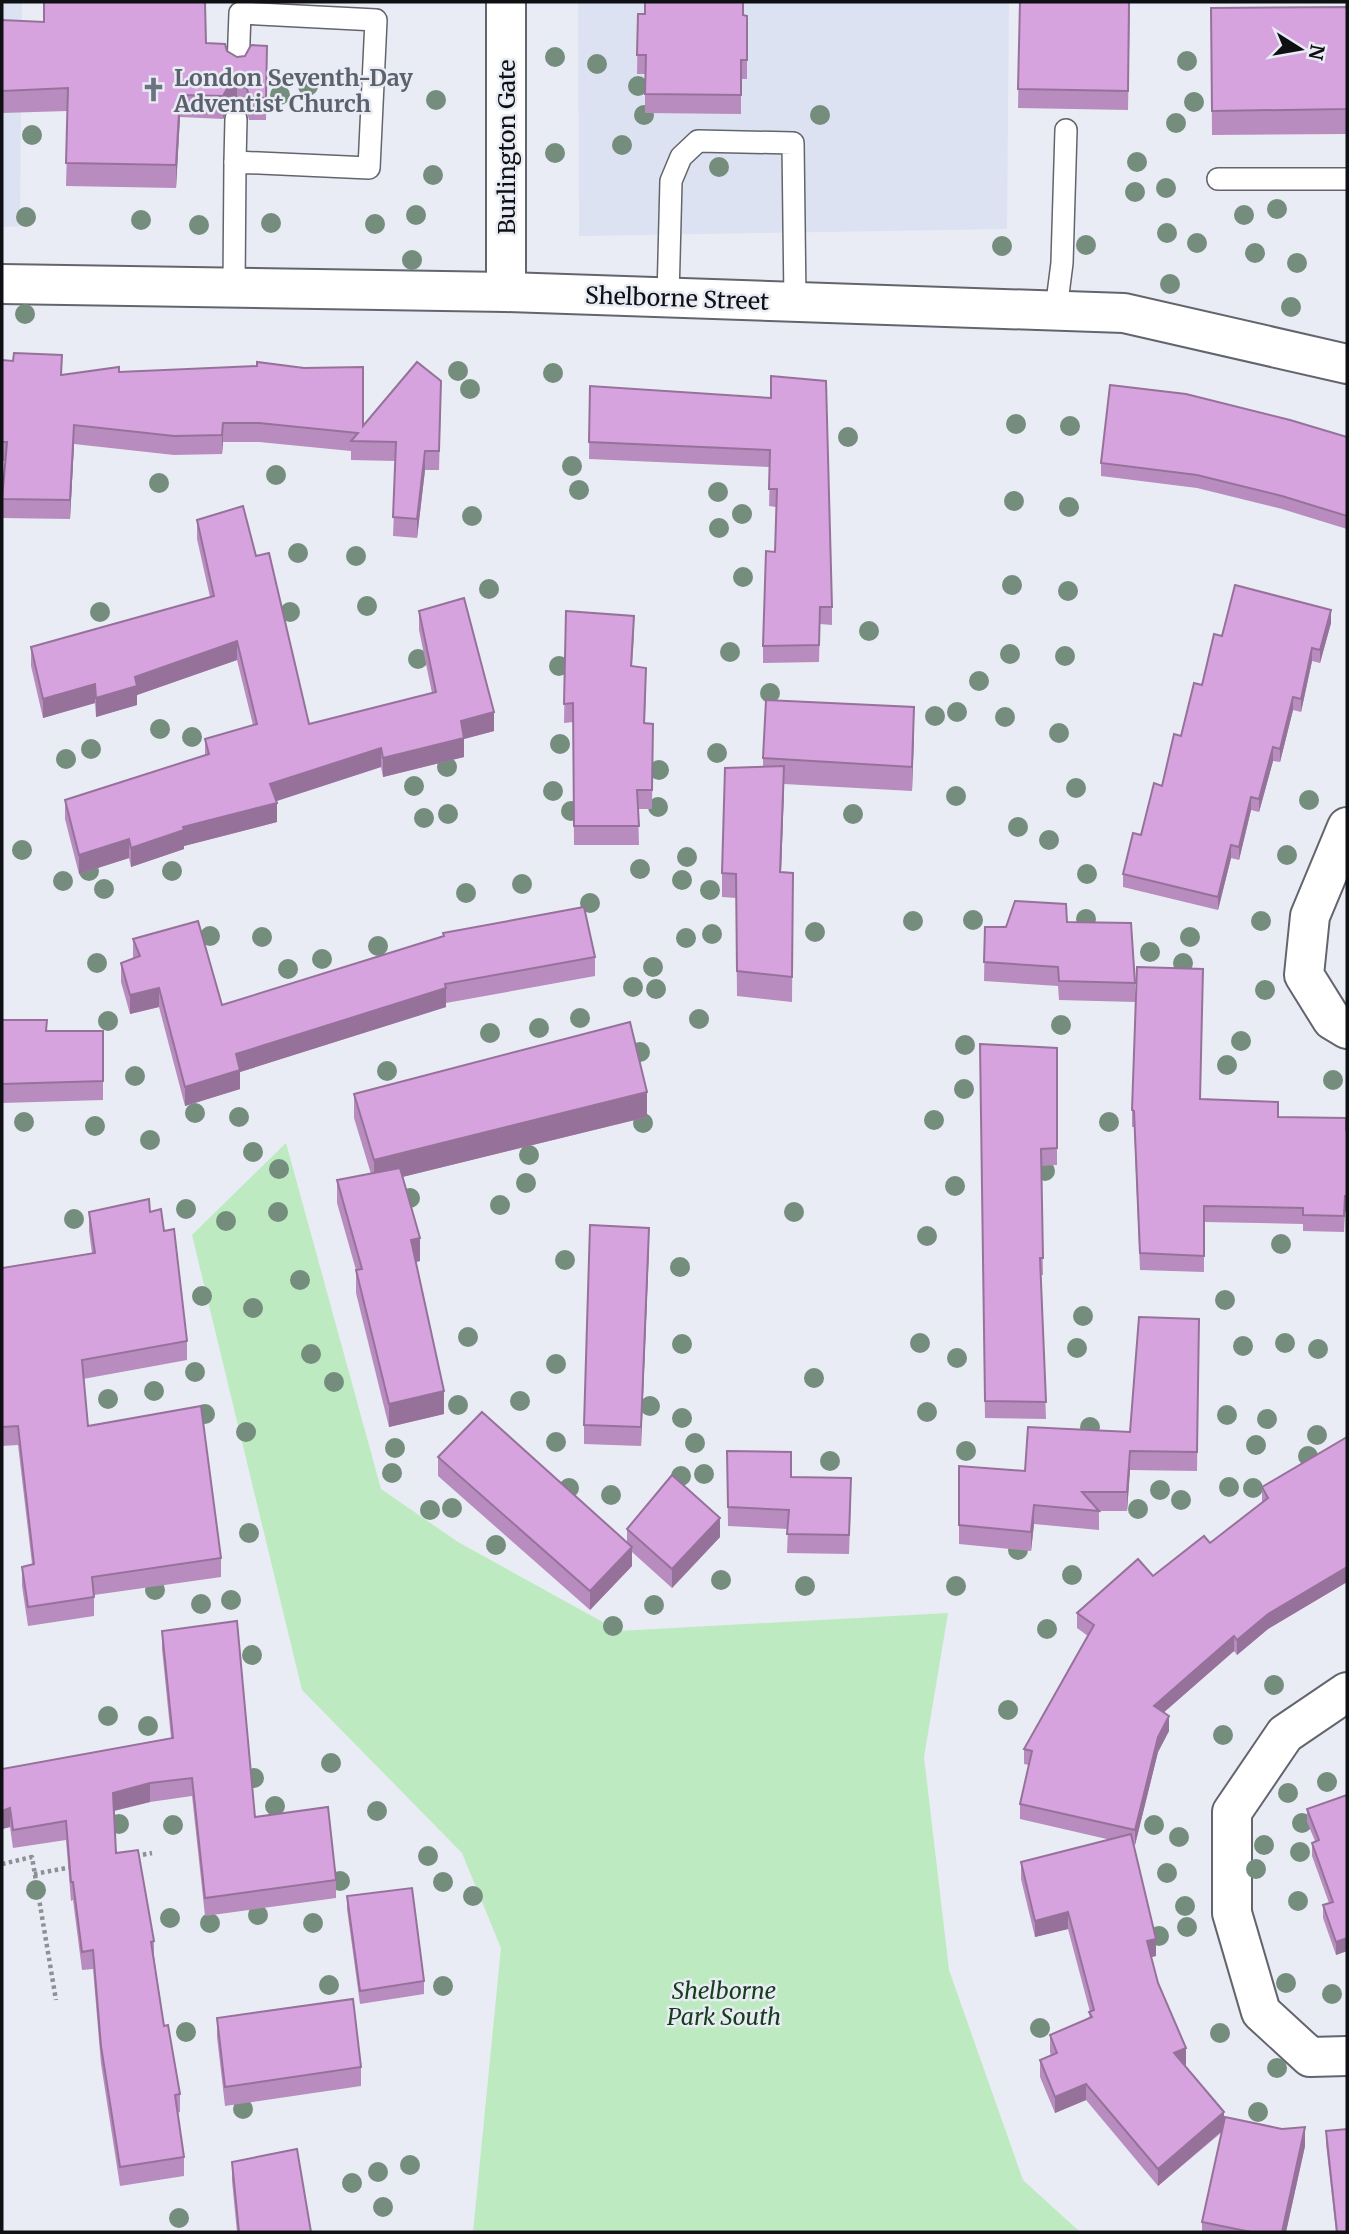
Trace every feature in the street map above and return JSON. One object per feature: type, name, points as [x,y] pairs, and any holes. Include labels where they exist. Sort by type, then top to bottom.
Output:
[{"type":"street","name":"Burlington Gate","points":[[506,2],[506,292]]},
{"type":"street","name":"Shelborne Street","points":[[2,284],[506,292],[1124,313],[1347,364]]},
{"type":"street","points":[[1347,827],[1310,916],[1304,975],[1332,1020],[1347,1029]]},
{"type":"street","points":[[1347,1692],[1285,1734],[1232,1812],[1232,1913],[1261,2012],[1310,2057],[1347,2056]]},
{"type":"lane","points":[[235,162],[369,168],[376,20],[240,13],[238,67]]},
{"type":"lane","points":[[234,288],[236,119]]},
{"type":"lane","points":[[1056,310],[1062,263],[1066,130]]},
{"type":"lane","points":[[668,297],[671,181],[681,157],[698,141],[793,143],[795,302]]},
{"type":"lane","points":[[1218,179],[1347,179]]},
{"type":"path","points":[[126,1857],[152,1853]]},
{"type":"path","points":[[2,1864],[32,1857],[56,2000]]},
{"type":"path","points":[[34,1874],[74,1867]]},
{"type":"shaded area","points":[[2,2],[22,2],[20,226],[2,227]]},
{"type":"shaded area","points":[[578,2],[1009,2],[1007,229],[579,236]]},
{"type":"green space","name":"Shelborne Park South","points":[[286,1143],[381,1489],[458,1542],[619,1631],[948,1613],[924,1757],[949,1970],[1023,2180],[1080,2232],[473,2232],[501,1948],[462,1853],[302,1690],[192,1235]]},
{"type":"building","name":"London Seventh-Day Adventist Church","points":[[44,2],[205,2],[206,43],[225,44],[227,51],[237,57],[245,56],[251,45],[267,46],[266,98],[249,97],[247,89],[237,83],[229,85],[223,96],[180,95],[176,165],[66,163],[68,88],[2,91],[2,20],[44,22]]},
{"type":"building","points":[[645,2],[743,2],[743,15],[747,16],[747,60],[741,60],[741,95],[645,94],[646,55],[637,55],[638,14],[645,14]]},
{"type":"building","points":[[1020,2],[1129,2],[1128,91],[1018,89]]},
{"type":"building","points":[[1347,7],[1347,109],[1212,111],[1211,8]]},
{"type":"building","points":[[14,353],[62,355],[61,375],[119,367],[119,372],[257,366],[257,362],[304,368],[363,367],[363,426],[417,362],[441,381],[439,451],[425,451],[417,519],[393,517],[396,442],[351,441],[358,433],[259,423],[223,423],[222,435],[174,436],[74,425],[70,500],[2,499],[7,442],[2,442],[2,360],[13,361]]},
{"type":"building","points":[[771,376],[826,381],[832,607],[820,607],[819,645],[763,646],[766,551],[775,552],[777,489],[769,489],[770,450],[589,442],[590,386],[771,398]]},
{"type":"building","points":[[1110,385],[1186,394],[1347,437],[1347,516],[1282,496],[1197,475],[1101,463]]},
{"type":"building","points":[[243,506],[256,556],[269,553],[309,724],[436,692],[419,611],[464,598],[494,712],[461,721],[464,738],[383,758],[381,748],[270,784],[277,803],[183,827],[184,830],[131,848],[129,839],[79,855],[65,800],[209,754],[205,739],[257,724],[237,641],[135,677],[137,686],[96,698],[95,684],[43,699],[31,647],[214,596],[197,520]]},
{"type":"building","points":[[1235,585],[1331,610],[1320,650],[1312,648],[1301,699],[1293,697],[1280,749],[1273,747],[1259,799],[1251,797],[1239,847],[1231,845],[1218,897],[1123,874],[1133,833],[1141,835],[1154,783],[1162,786],[1174,734],[1181,736],[1194,683],[1202,685],[1214,634],[1222,636]]},
{"type":"building","points":[[566,611],[634,616],[631,666],[646,668],[644,723],[653,724],[652,790],[637,790],[639,826],[574,826],[573,703],[564,704]]},
{"type":"building","points":[[766,700],[914,707],[912,767],[763,758]]},
{"type":"building","points":[[784,766],[780,872],[793,873],[792,977],[737,971],[736,874],[722,873],[725,768]]},
{"type":"building","points":[[1015,901],[1066,904],[1067,922],[1131,923],[1135,983],[1059,981],[1058,967],[984,962],[985,927],[1006,927]]},
{"type":"building","points":[[584,907],[595,957],[445,984],[446,988],[236,1054],[240,1070],[185,1087],[159,988],[130,995],[121,963],[140,956],[133,939],[198,921],[222,1005],[444,936],[443,933]]},
{"type":"building","points":[[1137,967],[1203,969],[1200,1099],[1278,1102],[1278,1117],[1346,1118],[1347,1196],[1344,1216],[1303,1215],[1303,1208],[1204,1206],[1204,1256],[1140,1253],[1132,1110]]},
{"type":"building","points":[[2,1020],[47,1020],[46,1031],[103,1031],[103,1081],[2,1084]]},
{"type":"building","points":[[630,1022],[647,1092],[374,1160],[354,1094]]},
{"type":"building","points":[[980,1044],[1057,1048],[1057,1148],[1041,1149],[1043,1258],[1040,1258],[1046,1402],[985,1401]]},
{"type":"building","points":[[400,1168],[420,1238],[411,1240],[444,1391],[389,1404],[356,1270],[362,1269],[337,1180]]},
{"type":"building","points":[[149,1199],[150,1212],[161,1209],[164,1231],[174,1229],[187,1341],[82,1360],[88,1426],[201,1406],[221,1558],[92,1577],[94,1597],[28,1607],[22,1567],[34,1564],[18,1426],[2,1427],[2,1268],[95,1253],[89,1212]]},
{"type":"building","points":[[590,1225],[649,1228],[641,1427],[584,1425]]},
{"type":"building","points":[[1139,1317],[1199,1319],[1197,1452],[1130,1451],[1127,1492],[1082,1492],[1099,1511],[1034,1505],[1031,1532],[959,1525],[959,1466],[1025,1471],[1028,1427],[1130,1432]]},
{"type":"building","points":[[482,1412],[632,1547],[590,1591],[438,1457]]},
{"type":"building","points":[[1347,1437],[1347,1567],[1268,1614],[1237,1640],[1234,1636],[1154,1706],[1169,1716],[1158,1737],[1135,1830],[1020,1804],[1032,1751],[1024,1749],[1094,1625],[1077,1613],[1138,1559],[1153,1576],[1204,1536],[1210,1543],[1268,1498],[1262,1487]]},
{"type":"building","points":[[727,1451],[791,1452],[791,1477],[851,1478],[849,1535],[787,1534],[789,1510],[728,1507]]},
{"type":"building","points":[[672,1475],[720,1518],[672,1569],[627,1529]]},
{"type":"building","points":[[237,1621],[255,1817],[328,1807],[336,1880],[205,1898],[192,1778],[150,1783],[113,1793],[116,1853],[138,1850],[154,1941],[151,1942],[164,2026],[168,2025],[180,2094],[175,2095],[184,2157],[120,2167],[101,2046],[93,1950],[82,1952],[71,1882],[66,1821],[13,1830],[10,1808],[2,1811],[2,1769],[173,1738],[162,1631]]},
{"type":"building","points":[[1347,1795],[1347,1938],[1336,1942],[1323,1905],[1333,1902],[1312,1843],[1319,1840],[1307,1809]]},
{"type":"building","points":[[1131,1834],[1156,1939],[1147,1941],[1158,1983],[1186,2048],[1174,2053],[1224,2112],[1158,2169],[1086,2084],[1055,2097],[1040,2060],[1057,2053],[1050,2035],[1092,2017],[1089,2012],[1094,2010],[1068,1912],[1035,1921],[1021,1862]]},
{"type":"building","points":[[412,1888],[424,1981],[360,1991],[347,1896]]},
{"type":"building","points":[[353,1999],[361,2067],[225,2087],[217,2018]]},
{"type":"building","points":[[1225,2117],[1282,2129],[1305,2127],[1282,2232],[1251,2232],[1202,2222]]},
{"type":"building","points":[[1347,2129],[1347,2232],[1337,2232],[1326,2131]]},
{"type":"building","points":[[297,2149],[311,2232],[239,2232],[232,2162]]},
{"type":"place","name":"London Seventh-Day Adventist Church","points":[[154,90]]}]
